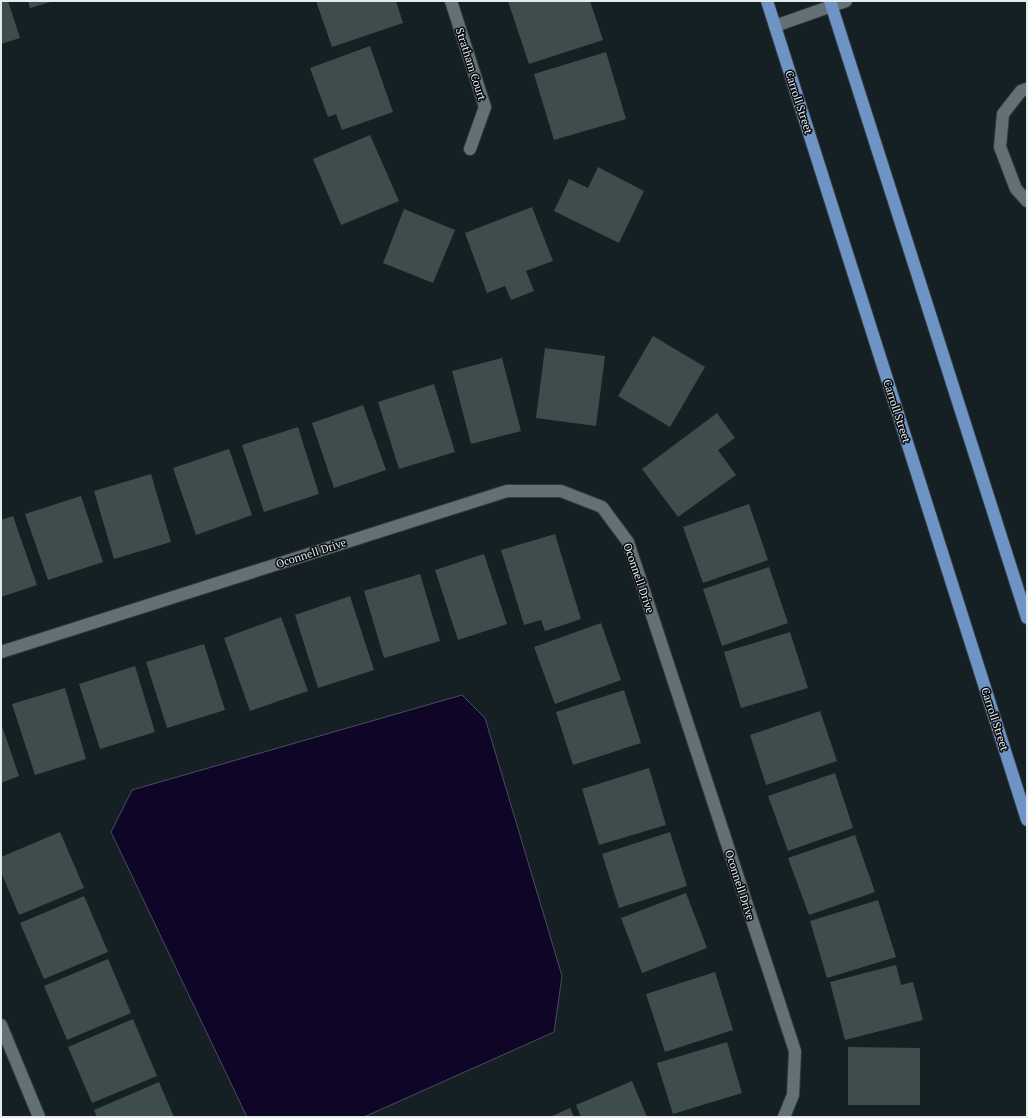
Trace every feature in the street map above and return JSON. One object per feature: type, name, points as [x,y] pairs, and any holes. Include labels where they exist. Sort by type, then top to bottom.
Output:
[{"type":"main road","name":"Carroll Street","points":[[767,1],[1027,820]]},
{"type":"main road","points":[[831,4],[1027,618]]},
{"type":"street","name":"Stratham Court","points":[[451,1],[485,107],[470,149]]},
{"type":"street","points":[[775,26],[831,4],[846,1]]},
{"type":"street","points":[[1027,89],[1021,91],[1003,114],[1000,147],[1016,189],[1027,201]]},
{"type":"street","name":"Oconnell Drive","points":[[1,652],[507,491],[561,492],[602,507],[628,542],[795,1051],[793,1096],[784,1117]]},
{"type":"street","points":[[1,1025],[39,1117]]},
{"type":"shaded area","points":[[462,695],[485,718],[562,976],[554,1032],[364,1117],[247,1117],[111,832],[132,790]]},
{"type":"building","points":[[1,1],[8,1],[20,38],[1,44]]},
{"type":"building","points":[[28,1],[54,1],[30,8]]},
{"type":"building","points":[[316,1],[396,1],[403,23],[332,47]]},
{"type":"building","points":[[508,1],[590,1],[603,40],[529,64]]},
{"type":"building","points":[[370,46],[393,112],[342,130],[336,114],[328,117],[310,68]]},
{"type":"building","points":[[606,52],[626,119],[554,140],[534,74]]},
{"type":"building","points":[[370,135],[399,201],[341,225],[313,159]]},
{"type":"building","points":[[598,167],[644,191],[619,243],[554,211],[569,179],[588,188]]},
{"type":"building","points":[[532,207],[553,261],[526,271],[534,291],[511,300],[505,286],[487,293],[465,233]]},
{"type":"building","points":[[404,209],[455,230],[433,283],[383,263]]},
{"type":"building","points":[[653,336],[705,367],[670,427],[618,396]]},
{"type":"building","points":[[545,348],[605,356],[596,426],[536,418]]},
{"type":"building","points":[[502,358],[521,431],[471,444],[452,371]]},
{"type":"building","points":[[434,384],[455,452],[399,469],[378,402]]},
{"type":"building","points":[[363,405],[386,470],[334,488],[312,423]]},
{"type":"building","points":[[717,413],[735,438],[718,450],[736,475],[678,517],[642,469]]},
{"type":"building","points":[[298,427],[319,494],[264,512],[242,445]]},
{"type":"building","points":[[229,449],[252,515],[196,535],[173,468]]},
{"type":"building","points":[[151,474],[171,542],[114,559],[94,491]]},
{"type":"building","points":[[81,496],[103,562],[48,580],[25,514]]},
{"type":"building","points":[[749,504],[768,560],[703,583],[683,527]]},
{"type":"building","points":[[13,516],[37,585],[1,597],[1,520]]},
{"type":"building","points":[[555,534],[581,619],[545,631],[541,620],[524,625],[501,550]]},
{"type":"building","points":[[484,554],[507,624],[458,640],[435,570]]},
{"type":"building","points":[[769,567],[788,623],[722,646],[703,589]]},
{"type":"building","points":[[420,574],[440,641],[384,658],[364,591]]},
{"type":"building","points":[[350,596],[374,670],[318,688],[295,615]]},
{"type":"building","points":[[281,617],[308,691],[250,711],[224,638]]},
{"type":"building","points":[[601,623],[621,680],[555,704],[534,647]]},
{"type":"building","points":[[790,632],[808,688],[741,708],[724,652]]},
{"type":"building","points":[[204,644],[225,710],[167,728],[146,662]]},
{"type":"building","points":[[135,666],[155,732],[100,749],[79,684]]},
{"type":"building","points":[[65,688],[86,759],[35,775],[12,704]]},
{"type":"building","points":[[624,690],[641,743],[573,765],[556,712]]},
{"type":"building","points":[[820,711],[837,761],[766,785],[750,735]]},
{"type":"building","points":[[1,723],[19,776],[1,783]]},
{"type":"building","points":[[649,768],[666,825],[599,845],[582,789]]},
{"type":"building","points":[[835,773],[853,828],[788,851],[768,796]]},
{"type":"building","points":[[60,832],[84,888],[19,915],[1,872],[1,857]]},
{"type":"building","points":[[670,832],[687,886],[619,908],[602,854]]},
{"type":"building","points":[[855,835],[875,892],[809,915],[788,858]]},
{"type":"building","points":[[686,893],[707,948],[642,973],[621,918]]},
{"type":"building","points":[[84,896],[108,952],[44,979],[20,923]]},
{"type":"building","points":[[878,900],[896,957],[827,978],[810,921]]},
{"type":"building","points":[[108,959],[131,1013],[67,1040],[44,986]]},
{"type":"building","points":[[896,965],[901,985],[913,982],[923,1020],[845,1040],[830,982]]},
{"type":"building","points":[[715,972],[733,1030],[665,1052],[646,994]]},
{"type":"building","points":[[133,1019],[157,1076],[92,1103],[68,1047]]},
{"type":"building","points":[[727,1042],[742,1093],[673,1114],[657,1063]]},
{"type":"building","points":[[848,1047],[920,1048],[920,1105],[848,1105]]},
{"type":"building","points":[[632,1081],[647,1117],[581,1117],[576,1105]]},
{"type":"building","points":[[159,1082],[174,1117],[97,1117],[94,1110]]},
{"type":"building","points":[[570,1108],[574,1117],[550,1117]]}]
